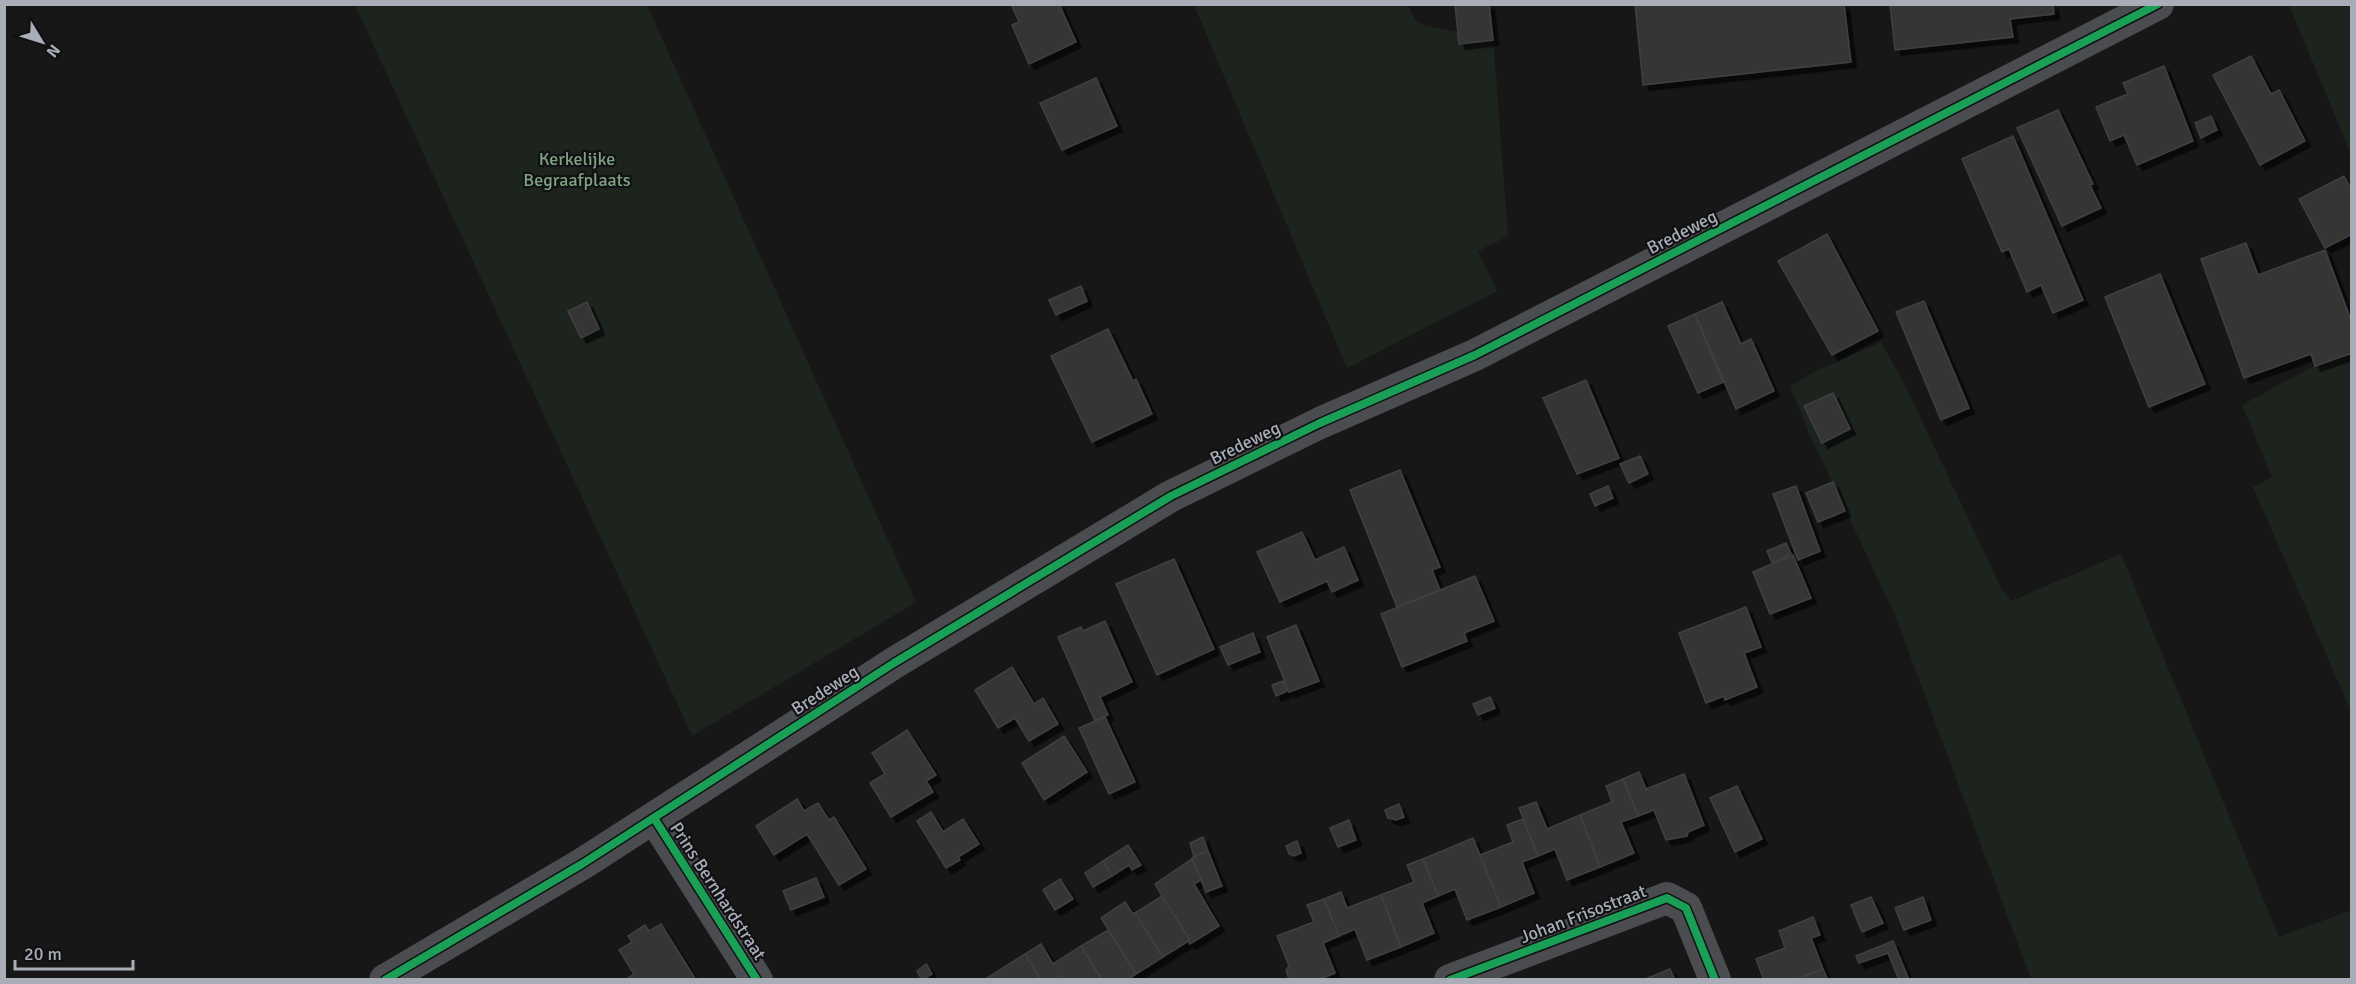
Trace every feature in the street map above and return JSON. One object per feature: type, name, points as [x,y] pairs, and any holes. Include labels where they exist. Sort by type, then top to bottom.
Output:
[{"type":"street","name":"Bredeweg","points":[[385,980],[582,864],[894,663],[1171,496],[1320,423],[1475,355],[2158,4]]},
{"type":"street","name":"Prins Bernhardstraat","points":[[654,818],[757,980]]},
{"type":"street","name":"Johan Frisostraat","points":[[1450,980],[1667,898],[1686,908],[1715,980]]},
{"type":"green space","name":"Kerkelijke Begraafplaats","points":[[355,5],[647,5],[916,602],[692,736]]},
{"type":"green space","points":[[1194,5],[1408,5],[1415,20],[1425,26],[1493,38],[1508,236],[1478,251],[1497,291],[1347,368]]},
{"type":"green space","points":[[2289,5],[2351,5],[2351,154]]},
{"type":"green space","points":[[1881,342],[1905,385],[2001,588],[2011,601],[2121,554],[2279,937],[2351,910],[2351,979],[2031,979],[1895,615],[1809,433],[1790,386],[1814,372]]},
{"type":"green space","points":[[2351,346],[2351,711],[2253,487],[2272,477],[2242,405]]},
{"type":"building","points":[[1011,4],[1059,4],[1076,42],[1029,64],[1012,25],[1019,22]]},
{"type":"building","points":[[1455,4],[1489,4],[1493,40],[1459,44]]},
{"type":"building","points":[[1635,4],[1844,4],[1851,62],[1643,85]]},
{"type":"building","points":[[1890,4],[2053,4],[2054,14],[2010,19],[2013,37],[1895,50]]},
{"type":"building","points":[[2251,56],[2271,94],[2279,90],[2305,141],[2260,165],[2213,75]]},
{"type":"building","points":[[2164,66],[2193,141],[2137,165],[2124,135],[2110,141],[2096,107],[2128,94],[2123,83]]},
{"type":"building","points":[[1096,78],[1117,126],[1062,150],[1040,103]]},
{"type":"building","points":[[2058,110],[2093,184],[2090,185],[2101,208],[2062,226],[2017,128]]},
{"type":"building","points":[[2211,116],[2217,130],[2201,138],[2195,123]]},
{"type":"building","points":[[2013,136],[2083,300],[2053,313],[2041,285],[2027,292],[2009,249],[2002,252],[1962,159]]},
{"type":"building","points":[[2344,176],[2352,191],[2352,234],[2325,248],[2299,199]]},
{"type":"building","points":[[1827,234],[1878,331],[1832,355],[1778,261]]},
{"type":"building","points":[[2246,243],[2258,275],[2325,250],[2352,323],[2352,353],[2315,366],[2311,354],[2244,378],[2201,259]]},
{"type":"building","points":[[2160,274],[2205,384],[2149,407],[2105,297]]},
{"type":"building","points":[[1081,286],[1087,301],[1056,315],[1049,300]]},
{"type":"building","points":[[1924,301],[1969,408],[1941,420],[1896,312]]},
{"type":"building","points":[[587,302],[599,329],[581,338],[568,311]]},
{"type":"building","points":[[1722,302],[1741,344],[1751,339],[1774,391],[1736,409],[1695,314]]},
{"type":"building","points":[[1695,314],[1723,382],[1698,393],[1668,326]]},
{"type":"building","points":[[1108,329],[1133,381],[1136,379],[1152,414],[1092,442],[1051,356]]},
{"type":"building","points":[[1586,380],[1619,458],[1577,474],[1543,398]]},
{"type":"building","points":[[1833,393],[1850,429],[1822,443],[1804,406]]},
{"type":"building","points":[[1640,456],[1648,474],[1629,483],[1620,464]]},
{"type":"building","points":[[1400,470],[1440,567],[1432,570],[1440,590],[1397,607],[1350,490]]},
{"type":"building","points":[[1833,482],[1845,511],[1818,522],[1806,493]]},
{"type":"building","points":[[1608,486],[1613,498],[1595,506],[1590,494]]},
{"type":"building","points":[[1796,486],[1820,551],[1798,560],[1773,494]]},
{"type":"building","points":[[1302,532],[1315,560],[1344,547],[1358,580],[1332,592],[1327,581],[1280,602],[1257,552]]},
{"type":"building","points":[[1786,543],[1791,554],[1772,563],[1767,551]]},
{"type":"building","points":[[1793,555],[1811,598],[1770,614],[1753,572]]},
{"type":"building","points":[[1174,559],[1214,649],[1157,675],[1116,584]]},
{"type":"building","points":[[1475,576],[1494,621],[1464,633],[1467,641],[1402,667],[1381,614]]},
{"type":"building","points":[[1746,607],[1761,647],[1744,653],[1757,687],[1725,700],[1724,696],[1706,703],[1679,633]]},
{"type":"building","points":[[1105,621],[1132,682],[1100,697],[1108,715],[1095,721],[1058,637],[1081,627],[1083,631]]},
{"type":"building","points":[[1296,625],[1319,681],[1289,692],[1267,637]]},
{"type":"building","points":[[1253,633],[1260,652],[1228,665],[1220,647]]},
{"type":"building","points":[[1012,667],[1034,704],[1043,698],[1058,724],[1029,741],[1015,718],[998,728],[975,690]]},
{"type":"building","points":[[1283,681],[1287,691],[1276,696],[1272,685]]},
{"type":"building","points":[[1490,697],[1495,708],[1478,715],[1473,704]]},
{"type":"building","points":[[1105,717],[1135,782],[1109,794],[1079,728]]},
{"type":"building","points":[[907,730],[936,775],[926,781],[933,792],[891,817],[870,783],[885,774],[872,753]]},
{"type":"building","points":[[1064,736],[1087,772],[1044,800],[1022,763]]},
{"type":"building","points":[[1639,772],[1646,789],[1684,774],[1704,825],[1688,832],[1687,836],[1666,840],[1654,810],[1638,816],[1623,779]]},
{"type":"building","points":[[1623,779],[1638,816],[1621,822],[1634,853],[1600,867],[1580,815],[1612,802],[1606,786]]},
{"type":"building","points":[[1737,786],[1762,839],[1735,852],[1710,798]]},
{"type":"building","points":[[797,799],[804,811],[818,803],[829,820],[834,817],[866,869],[839,885],[807,834],[774,855],[756,826]]},
{"type":"building","points":[[1536,802],[1547,829],[1580,815],[1600,867],[1567,880],[1555,849],[1538,856],[1519,808]]},
{"type":"building","points":[[1399,804],[1404,817],[1396,820],[1388,818],[1385,810]]},
{"type":"building","points":[[931,812],[943,832],[963,819],[979,844],[958,857],[960,860],[946,868],[917,821]]},
{"type":"building","points":[[1523,819],[1538,856],[1522,862],[1534,893],[1501,907],[1480,855],[1513,842],[1507,825]]},
{"type":"building","points":[[1349,820],[1356,840],[1338,847],[1330,828]]},
{"type":"building","points":[[1203,837],[1208,851],[1194,857],[1190,843]]},
{"type":"building","points":[[1473,838],[1501,907],[1467,920],[1455,889],[1438,896],[1423,859]]},
{"type":"building","points":[[1297,841],[1301,853],[1294,856],[1289,854],[1286,846]]},
{"type":"building","points":[[1128,845],[1141,865],[1132,870],[1129,865],[1112,876],[1103,861]]},
{"type":"building","points":[[1208,851],[1222,886],[1206,892],[1192,858]]},
{"type":"building","points":[[1192,859],[1201,880],[1194,884],[1219,926],[1190,944],[1155,884]]},
{"type":"building","points":[[1423,859],[1438,896],[1422,903],[1434,933],[1401,947],[1381,895],[1414,882],[1407,865]]},
{"type":"building","points":[[1103,861],[1112,876],[1093,887],[1085,873]]},
{"type":"building","points":[[816,878],[824,897],[791,910],[783,891]]},
{"type":"building","points":[[1060,879],[1073,899],[1055,910],[1043,890]]},
{"type":"building","points":[[1341,892],[1347,908],[1381,895],[1401,947],[1367,960],[1355,929],[1339,936],[1324,899]]},
{"type":"building","points":[[1162,896],[1190,940],[1163,957],[1135,913]]},
{"type":"building","points":[[1871,897],[1883,923],[1862,932],[1851,905]]},
{"type":"building","points":[[1923,897],[1931,920],[1904,930],[1895,908]]},
{"type":"building","points":[[1324,899],[1339,936],[1323,943],[1335,973],[1318,980],[1289,979],[1286,970],[1289,966],[1277,936],[1314,922],[1307,905]]},
{"type":"building","points":[[1125,902],[1133,914],[1135,913],[1163,957],[1136,974],[1101,918]]},
{"type":"building","points":[[1813,917],[1820,935],[1811,938],[1823,969],[1795,980],[1764,980],[1756,959],[1785,948],[1779,931]]},
{"type":"building","points":[[661,924],[696,980],[625,980],[634,974],[619,950],[632,942],[628,936],[645,925],[649,931]]},
{"type":"building","points":[[1108,930],[1136,974],[1127,980],[1102,980],[1081,946]]},
{"type":"building","points":[[1893,941],[1909,980],[1899,980],[1888,953],[1859,963],[1856,956]]},
{"type":"building","points":[[1041,944],[1053,964],[1081,946],[1102,980],[1063,980],[1061,976],[1055,980],[1041,980],[1025,954]]},
{"type":"building","points":[[1025,954],[1041,980],[984,980]]},
{"type":"building","points":[[926,964],[932,974],[922,980],[917,971]]},
{"type":"building","points":[[1670,969],[1675,980],[1643,980]]},
{"type":"building","points":[[1823,969],[1828,980],[1795,980]]},
{"type":"cycle path","points":[[385,980],[582,864],[894,663],[1171,496],[1320,423],[1475,355],[2158,4]]},
{"type":"cycle path","points":[[654,818],[757,980]]},
{"type":"cycle path","points":[[1450,980],[1667,898],[1686,908],[1715,980]]}]
